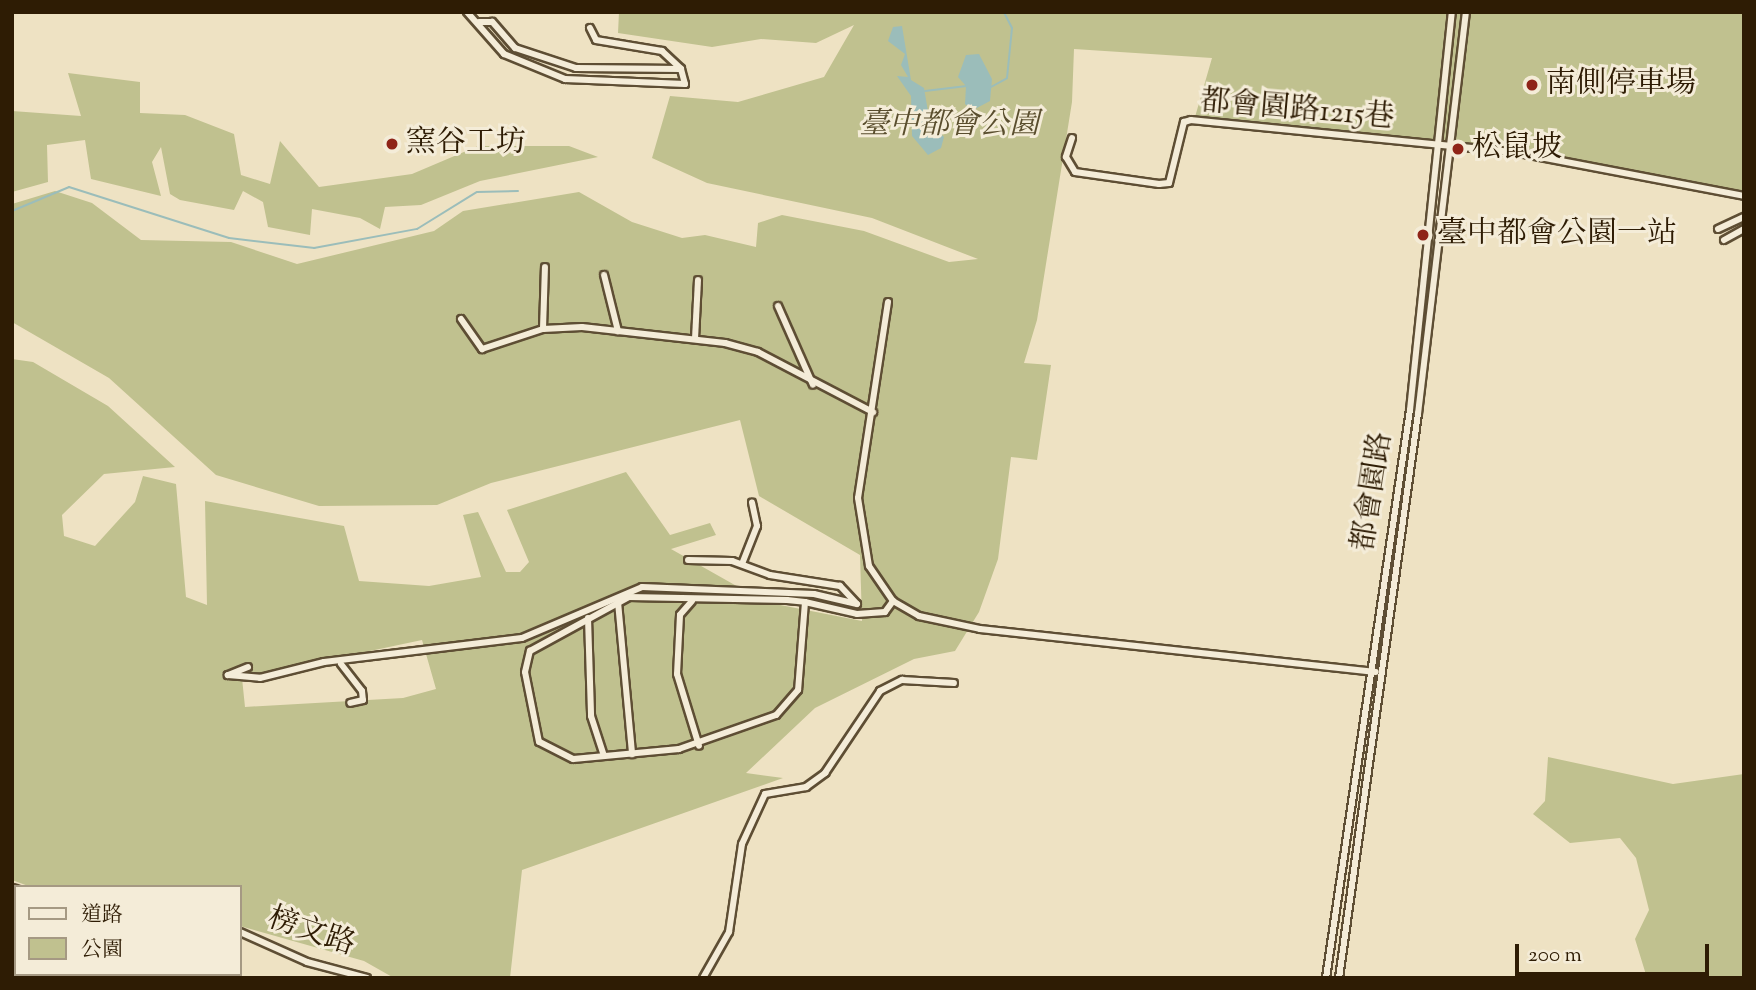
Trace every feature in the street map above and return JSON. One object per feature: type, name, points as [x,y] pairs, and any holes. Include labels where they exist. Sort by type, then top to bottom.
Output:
[{"type":"street","points":[[467,12],[479,22],[504,54],[577,82],[677,86],[685,84],[681,69],[662,51],[596,40],[590,28]]},
{"type":"street","name":"都會園路","points":[[1326,978],[1373,672],[1440,148],[1452,12]]},
{"type":"street","name":"都會園路","points":[[1339,978],[1384,673],[1466,12]]},
{"type":"street","points":[[479,22],[492,22],[515,48],[576,68],[681,69]]},
{"type":"street","points":[[1448,78],[1458,79]]},
{"type":"street","name":"都會園路1215巷","points":[[1072,138],[1066,157],[1075,172],[1159,184],[1169,183],[1184,122],[1191,120],[1440,148]]},
{"type":"street","points":[[1440,148],[1519,153],[1727,198],[1744,196]]},
{"type":"street","points":[[1718,229],[1744,217]]},
{"type":"street","points":[[1724,240],[1744,229]]},
{"type":"street","points":[[543,329],[545,267]]},
{"type":"street","points":[[604,275],[618,331]]},
{"type":"street","points":[[695,339],[698,280]]},
{"type":"street","points":[[888,302],[860,527],[869,566],[893,601],[919,616],[980,629],[1384,673]]},
{"type":"street","points":[[778,306],[813,385]]},
{"type":"street","points":[[461,319],[482,349],[543,329],[618,331],[695,339],[758,352],[813,385],[873,412]]},
{"type":"street","points":[[742,564],[757,526],[752,502]]},
{"type":"street","points":[[248,667],[228,675],[260,678],[324,662],[341,664],[471,639],[522,638],[642,587],[814,594],[857,604],[840,586],[742,564],[688,560]]},
{"type":"street","points":[[805,603],[794,698],[776,715],[699,746],[632,754],[573,759],[539,742],[529,709],[525,671],[530,652],[618,602],[651,596],[692,601],[805,603],[857,614],[885,612],[893,601]]},
{"type":"street","points":[[692,601],[680,615],[677,674],[699,746]]},
{"type":"street","points":[[618,602],[632,754]]},
{"type":"street","points":[[588,618],[591,716],[604,756]]},
{"type":"street","points":[[341,664],[362,691],[363,699],[350,703]]},
{"type":"street","points":[[703,978],[730,932],[742,844],[765,793],[806,787],[825,773],[880,691],[902,680],[954,683]]},
{"type":"street","name":"榜文路","points":[[242,933],[307,962],[367,978]]},
{"type":"green space","name":"臺中都會公園","points":[[619,12],[1744,12],[1744,190],[1729,194],[1518,150],[1195,117],[1212,58],[1074,49],[1072,102],[1037,320],[1024,363],[1051,365],[1037,460],[1011,457],[998,559],[979,612],[955,651],[914,659],[815,708],[746,773],[783,778],[522,870],[510,978],[394,978],[364,961],[242,927],[242,885],[26,885],[12,880],[12,359],[33,362],[108,406],[175,467],[104,474],[62,515],[64,536],[95,546],[135,502],[143,476],[176,484],[186,597],[207,605],[205,501],[344,526],[359,581],[429,586],[481,577],[463,515],[478,512],[506,572],[520,572],[529,562],[507,510],[626,472],[670,535],[710,523],[716,535],[671,549],[765,602],[862,621],[860,555],[759,496],[740,420],[491,483],[437,505],[319,506],[216,475],[109,378],[12,322],[12,204],[55,191],[92,203],[141,240],[231,242],[297,264],[434,231],[463,211],[579,192],[632,222],[682,238],[705,235],[756,247],[758,223],[782,215],[864,231],[949,262],[978,259],[872,218],[707,183],[652,158],[670,96],[738,102],[824,77],[854,25],[816,43],[761,39],[712,47],[618,33]],"holes":[[[422,640],[436,689],[403,698],[245,707],[242,678]]]},
{"type":"green space","points":[[68,73],[140,82],[140,113],[185,115],[234,134],[241,175],[270,184],[280,141],[319,187],[412,174],[478,146],[569,146],[598,157],[480,181],[421,205],[385,207],[380,229],[360,218],[312,209],[310,235],[268,227],[263,202],[243,191],[234,210],[180,200],[170,194],[161,147],[152,162],[161,196],[91,179],[85,140],[47,145],[48,182],[12,192],[12,111],[81,116]]},
{"type":"green space","points":[[1548,757],[1673,784],[1744,774],[1744,978],[1647,978],[1635,939],[1649,910],[1636,858],[1620,838],[1570,843],[1533,814],[1545,801]]},
{"type":"water","points":[[902,26],[911,80],[924,88],[930,123],[944,137],[941,148],[928,155],[912,136],[911,96],[897,76],[908,77],[901,65],[905,54],[888,41],[893,27]]},
{"type":"water","points":[[979,54],[992,79],[990,101],[973,110],[965,104],[966,86],[958,77],[966,55]]},
{"type":"waterway","points":[[991,87],[1007,78],[1012,28],[1004,12]]},
{"type":"waterway","points":[[925,91],[967,86]]},
{"type":"waterway","points":[[12,211],[69,187],[229,238],[314,248],[417,229],[477,192],[518,191]]},
{"type":"place","name":"南側停車場","points":[[1532,85]]},
{"type":"place","name":"窯谷工坊","points":[[392,144]]},
{"type":"place","name":"松鼠坡","points":[[1458,149]]},
{"type":"place","name":"臺中都會公園一站","points":[[1423,235]]}]
